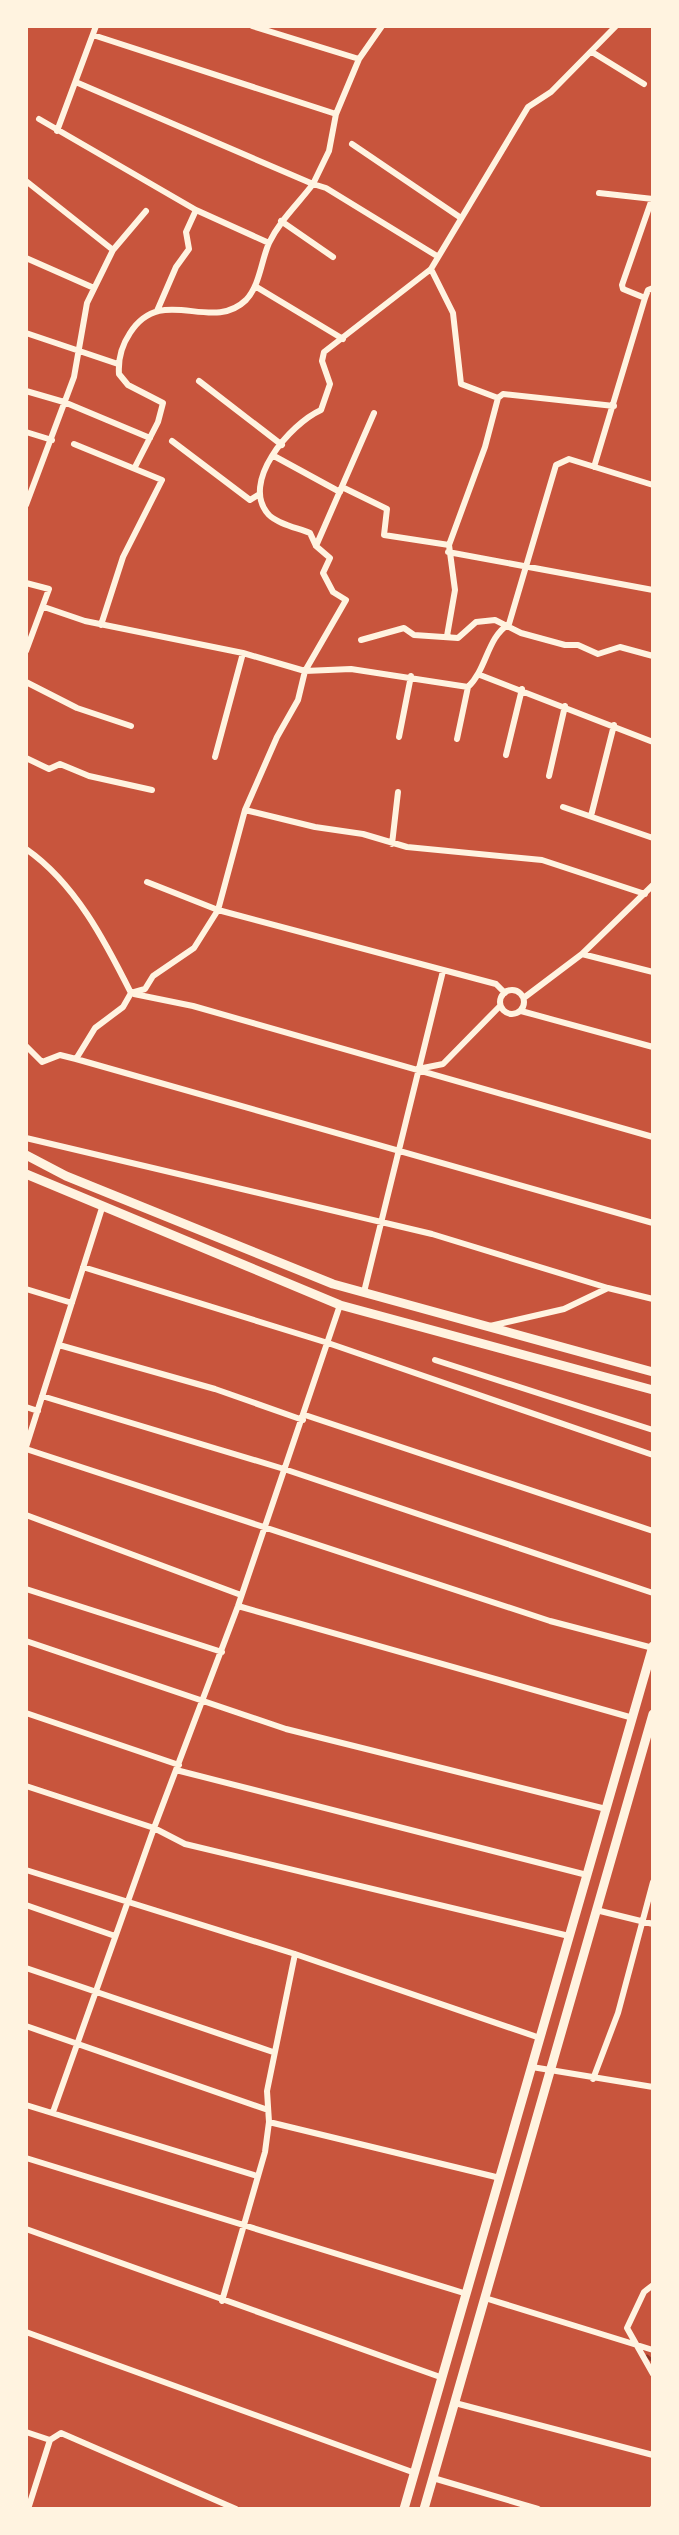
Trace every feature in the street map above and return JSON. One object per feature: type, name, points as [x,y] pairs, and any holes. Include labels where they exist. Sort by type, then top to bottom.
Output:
[{"type":"main road","points":[[26,1155],[66,1176],[242,1248],[364,1292],[653,1372]]},
{"type":"main road","points":[[28,1176],[340,1305],[653,1390]]},
{"type":"main road","points":[[404,2509],[653,1647]]},
{"type":"main road","points":[[424,2509],[653,1714]]},
{"type":"street","points":[[57,131],[78,83],[96,26]]},
{"type":"street","points":[[252,26],[359,59]]},
{"type":"street","points":[[135,467],[163,403],[128,385],[119,374],[118,364],[126,339],[139,319],[157,311],[183,308],[207,313],[227,311],[246,300],[255,286],[269,243],[281,221],[313,184],[329,151],[336,114],[359,59],[382,26]]},
{"type":"street","points":[[76,1059],[95,1028],[123,1007],[131,993],[145,989],[153,976],[194,948],[218,910],[245,810],[277,737],[298,700],[305,671],[346,600],[333,592],[323,573],[330,558],[316,546],[310,533],[271,518],[258,495],[258,484],[301,419],[321,410],[330,384],[322,361],[324,352],[431,269],[528,107],[551,92],[616,26]]},
{"type":"street","points":[[93,35],[336,114]]},
{"type":"street","points":[[592,52],[644,84]]},
{"type":"street","points":[[78,83],[326,188],[437,256]]},
{"type":"street","points":[[39,119],[196,210],[269,243]]},
{"type":"street","points":[[352,144],[461,218]]},
{"type":"street","points":[[26,181],[113,250]]},
{"type":"street","points":[[599,193],[652,199],[622,287],[645,298]]},
{"type":"street","points":[[157,311],[176,267],[185,260],[189,249],[186,232],[196,210]]},
{"type":"street","points":[[26,505],[74,377],[87,303],[113,250],[146,211]]},
{"type":"street","points":[[281,221],[333,257]]},
{"type":"street","points":[[26,258],[94,288]]},
{"type":"street","points":[[431,269],[453,313],[460,383],[498,398]]},
{"type":"street","points":[[255,286],[343,339]]},
{"type":"street","points":[[594,467],[645,298],[648,290],[653,288]]},
{"type":"street","points":[[26,333],[118,364]]},
{"type":"street","points":[[199,381],[282,445]]},
{"type":"street","points":[[26,391],[64,402],[150,438]]},
{"type":"street","points":[[447,636],[455,590],[449,548],[485,447],[498,398],[503,394],[614,406]]},
{"type":"street","points":[[316,546],[374,413]]},
{"type":"street","points":[[26,432],[52,440]]},
{"type":"street","points":[[172,441],[250,500],[258,495]]},
{"type":"street","points":[[74,444],[162,480],[123,557],[101,625]]},
{"type":"street","points":[[274,456],[387,509],[384,535],[653,590]]},
{"type":"street","points":[[457,739],[468,687],[480,675],[498,630],[509,624],[556,465],[569,459],[653,485]]},
{"type":"street","points":[[26,583],[49,589],[26,651]]},
{"type":"street","points":[[44,607],[101,625],[243,653],[305,671],[351,669],[468,687]]},
{"type":"street","points":[[361,640],[404,628],[414,635],[458,638],[476,622],[495,620],[509,624],[521,633],[565,645],[578,645],[598,654],[620,647],[653,656]]},
{"type":"street","points":[[215,757],[243,653]]},
{"type":"street","points":[[480,675],[653,742]]},
{"type":"street","points":[[399,737],[411,676]]},
{"type":"street","points":[[26,682],[77,708],[131,726]]},
{"type":"street","points":[[506,755],[522,689]]},
{"type":"street","points":[[549,776],[565,706]]},
{"type":"street","points":[[591,816],[614,725]]},
{"type":"street","points":[[26,758],[48,769],[60,764],[89,776],[152,790]]},
{"type":"street","points":[[392,844],[398,792]]},
{"type":"street","points":[[563,807],[653,838]]},
{"type":"street","points":[[245,810],[315,827],[363,834],[392,844],[542,860],[645,894]]},
{"type":"street","points":[[28,853],[69,890],[109,948],[131,993]]},
{"type":"street","points":[[147,882],[218,910],[496,984],[505,993]]},
{"type":"street","points":[[521,1011],[525,997],[582,954],[653,885]]},
{"type":"street","points":[[582,954],[653,972]]},
{"type":"street","points":[[364,1292],[443,971]]},
{"type":"street","points":[[419,1069],[443,1064],[500,1006],[505,993],[513,990],[525,997]]},
{"type":"street","points":[[131,993],[193,1006],[653,1137]]},
{"type":"street","points":[[500,1006],[510,1015],[521,1011],[653,1047]]},
{"type":"street","points":[[26,1046],[42,1062],[60,1055],[76,1059],[653,1223]]},
{"type":"street","points":[[26,1138],[487,1248],[608,1288],[653,1299]]},
{"type":"street","points":[[102,1208],[26,1448],[550,1621],[653,1647]]},
{"type":"street","points":[[83,1267],[328,1343],[653,1455]]},
{"type":"street","points":[[486,1327],[564,1309],[608,1288]]},
{"type":"street","points":[[26,1289],[72,1303]]},
{"type":"street","points":[[53,2112],[154,1828],[222,1652],[340,1305]]},
{"type":"street","points":[[59,1345],[215,1389],[653,1531]]},
{"type":"street","points":[[435,1360],[653,1430]]},
{"type":"street","points":[[42,1396],[284,1469],[653,1593]]},
{"type":"street","points":[[26,1407],[38,1411]]},
{"type":"street","points":[[26,1515],[241,1595]]},
{"type":"street","points":[[26,1589],[222,1652]]},
{"type":"street","points":[[238,1606],[633,1718]]},
{"type":"street","points":[[26,1641],[286,1729],[448,1772],[607,1809]]},
{"type":"street","points":[[26,1713],[178,1768],[587,1875]]},
{"type":"street","points":[[26,1786],[154,1828],[185,1844],[569,1936]]},
{"type":"street","points":[[26,1870],[295,1954],[540,2038]]},
{"type":"street","points":[[593,2079],[618,2013],[653,1882]]},
{"type":"street","points":[[26,1905],[115,1936]]},
{"type":"street","points":[[596,1910],[653,1924]]},
{"type":"street","points":[[222,2301],[245,2227],[269,2122],[273,2052],[295,1954]]},
{"type":"street","points":[[26,1968],[273,2052]]},
{"type":"street","points":[[26,2026],[268,2110]]},
{"type":"street","points":[[532,2067],[653,2087]]},
{"type":"street","points":[[26,2105],[257,2176]]},
{"type":"street","points":[[269,2122],[500,2178]]},
{"type":"street","points":[[26,2158],[467,2294]]},
{"type":"street","points":[[26,2229],[443,2378]]},
{"type":"street","points":[[653,2285],[644,2292],[629,2321],[629,2336],[653,2374]]},
{"type":"street","points":[[485,2298],[653,2350]]},
{"type":"street","points":[[26,2332],[415,2473]]},
{"type":"street","points":[[455,2403],[653,2455]]},
{"type":"street","points":[[26,2432],[50,2440]]},
{"type":"street","points":[[28,2509],[50,2440],[61,2433],[236,2509]]},
{"type":"street","points":[[433,2478],[538,2509]]},
{"type":"waterway","points":[[647,2356],[653,2361]]}]
